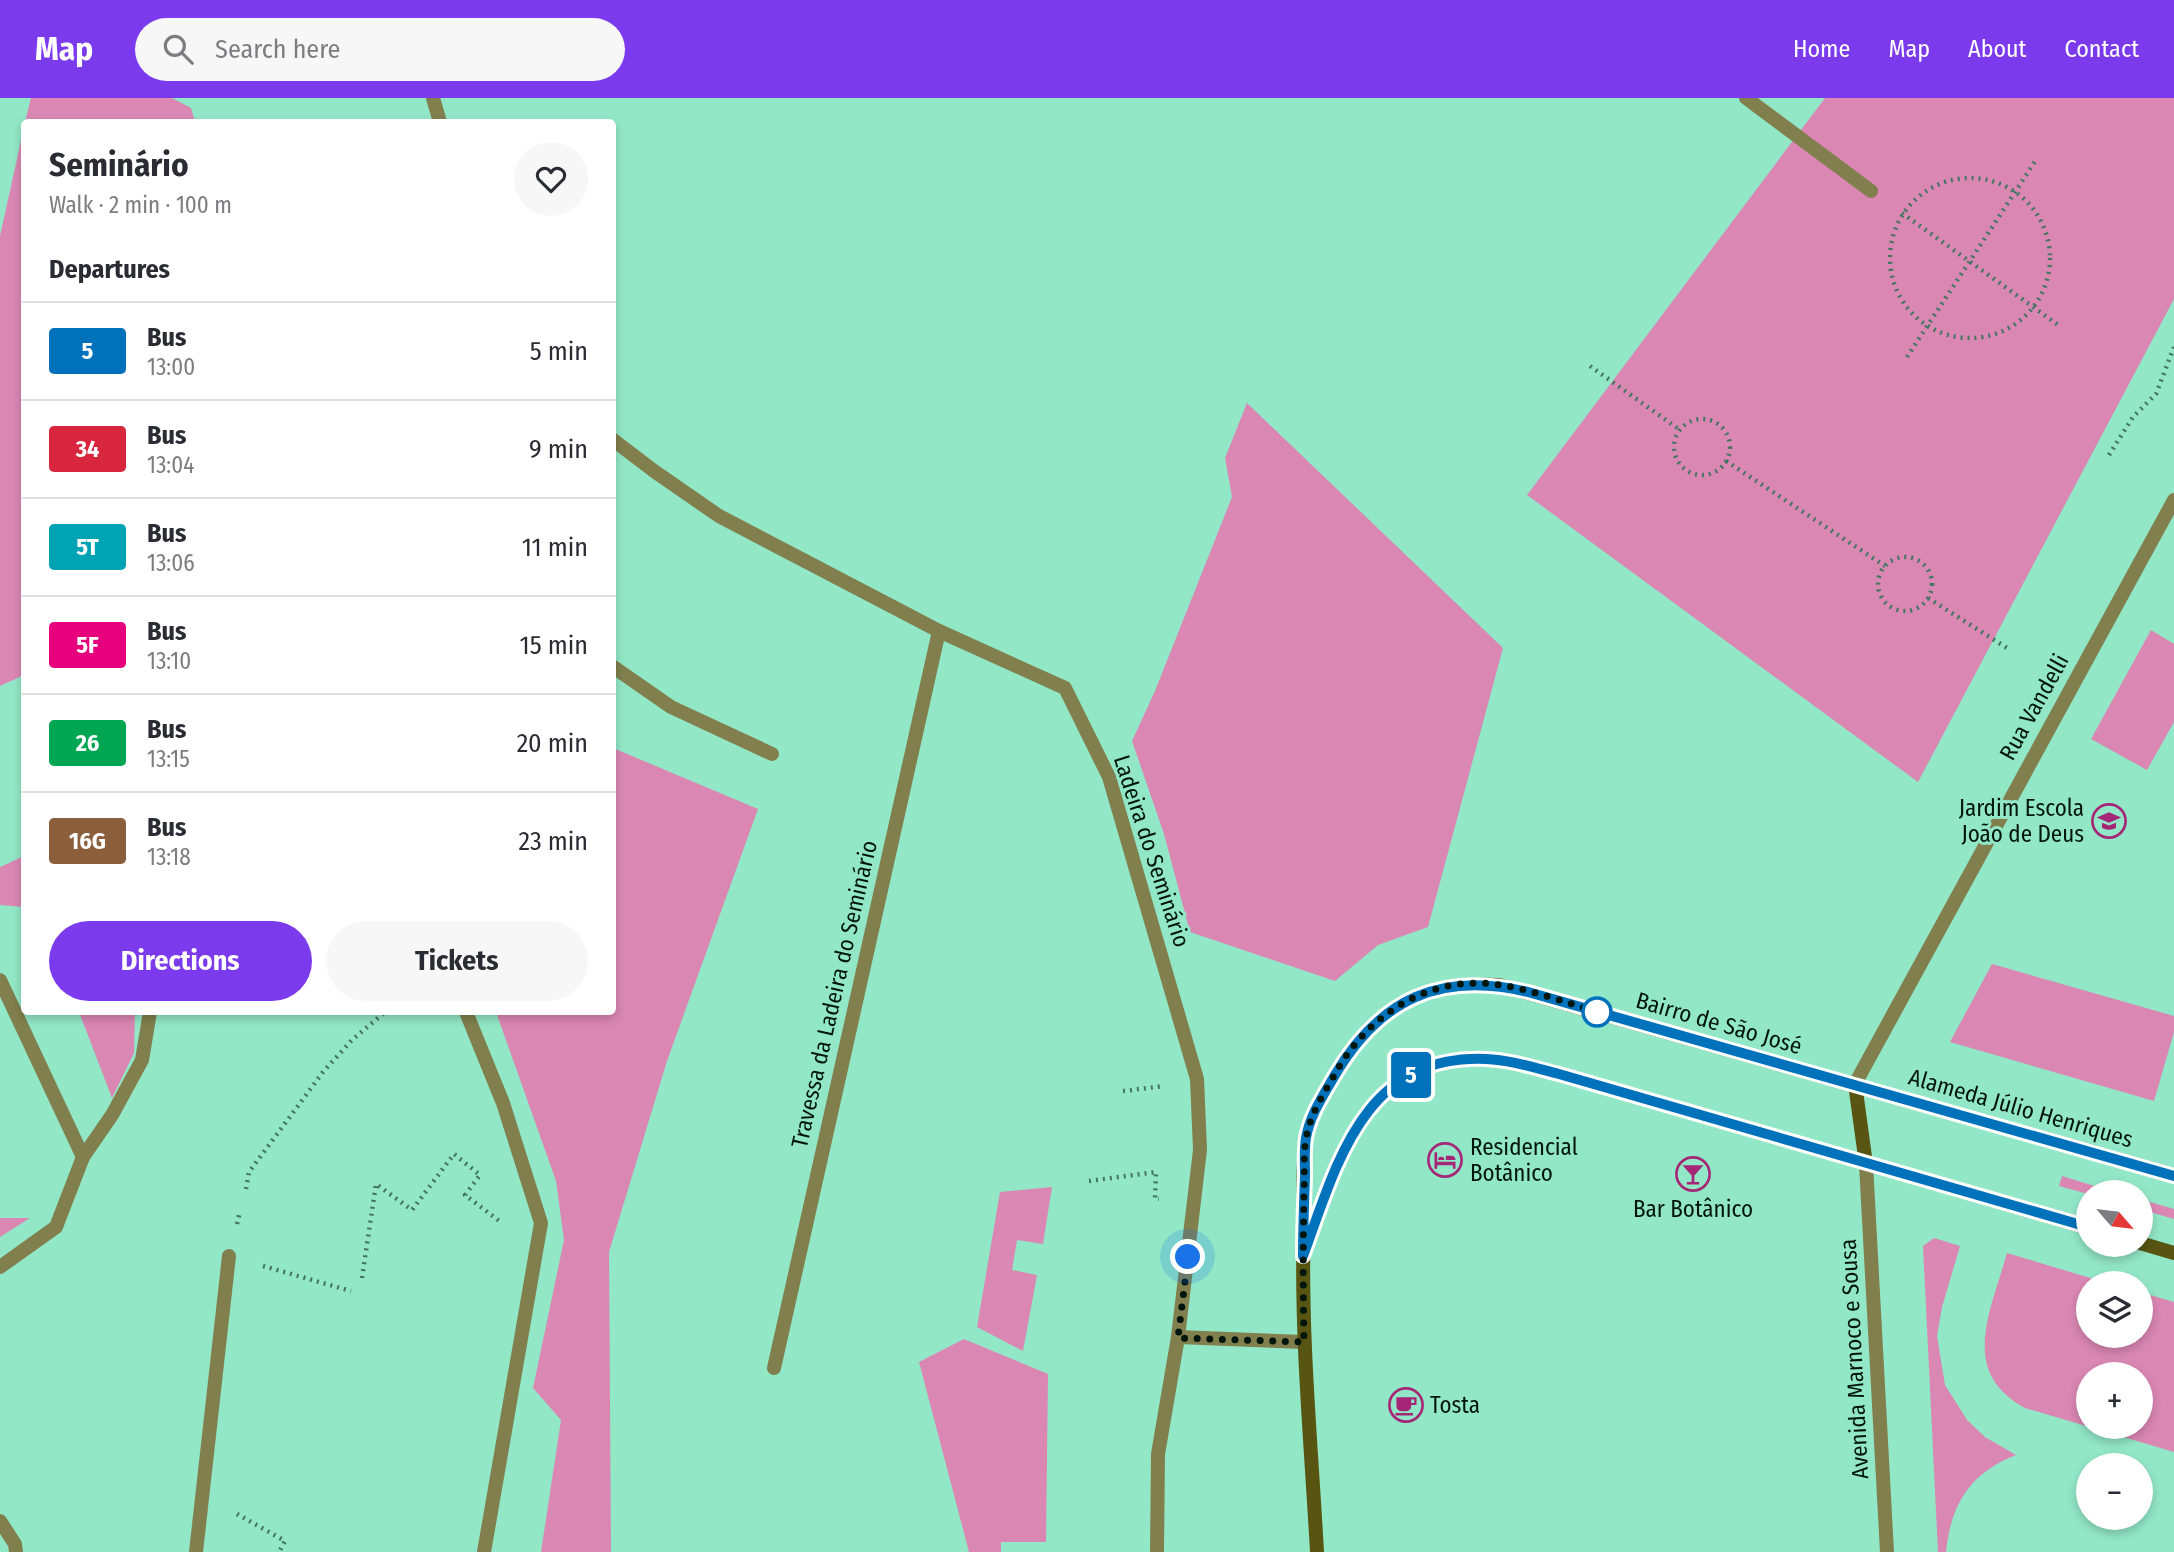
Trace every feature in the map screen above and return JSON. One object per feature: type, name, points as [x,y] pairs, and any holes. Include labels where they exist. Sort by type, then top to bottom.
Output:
[{"type":"main road","name":"Bairro de São José","points":[[1317,1552],[1304,1342],[1306,1139],[1315,1108],[1348,1052],[1371,1026],[1396,1006],[1423,994],[1452,986],[1499,985],[1855,1084]]},
{"type":"main road","name":"Bairro de São José","points":[[1303,1256],[1341,1153],[1363,1116],[1401,1080],[1423,1068],[1454,1061],[1509,1061],[1866,1164]]},
{"type":"main road","points":[[1855,1084],[1866,1164],[2076,1224]]},
{"type":"main road","name":"Alameda Júlio Henriques","points":[[1855,1084],[2174,1176]]},
{"type":"main road","points":[[2153,1247],[2174,1253]]},
{"type":"street","points":[[433,98],[439,119]]},
{"type":"street","points":[[1746,98],[1871,191]]},
{"type":"street","name":"Ladeira do Seminário","points":[[616,442],[719,516],[939,631],[1065,688],[1109,777],[1197,1079],[1200,1150],[1178,1338]]},
{"type":"street","name":"Rua Vandelli","points":[[1855,1084],[2174,500]]},
{"type":"street","name":"Travessa da Ladeira do Seminário","points":[[774,1368],[939,631]]},
{"type":"street","points":[[616,669],[671,707],[772,754]]},
{"type":"street","points":[[0,980],[83,1157]]},
{"type":"street","points":[[0,1267],[55,1227],[83,1157],[113,1115],[142,1060],[149,1015]]},
{"type":"street","points":[[467,1015],[503,1103],[541,1223],[484,1552]]},
{"type":"street","name":"Avenida Marnoco e Sousa","points":[[1866,1164],[1887,1552]]},
{"type":"street","points":[[196,1552],[229,1256]]},
{"type":"street","points":[[1157,1552],[1158,1454],[1178,1338],[1304,1342]]},
{"type":"street","points":[[0,1521],[15,1544],[16,1552]]},
{"type":"path","points":[[1907,357],[2036,160]]},
{"type":"path","points":[[1964,177],[1990,180],[2015,191],[2030,204],[2050,244],[2050,267],[2044,289],[2034,307],[2015,325],[1992,336],[1968,339],[1943,334],[1927,327],[1905,307],[1893,286],[1888,263],[1891,239],[1903,214],[1917,197],[1939,183],[1964,177]]},
{"type":"path","points":[[1903,214],[2061,327]]},
{"type":"path","points":[[2109,455],[2133,417],[2156,394],[2174,347]]},
{"type":"path","points":[[1590,366],[1680,430]]},
{"type":"path","points":[[1704,419],[1721,426],[1730,443],[1726,461],[1720,468],[1704,475],[1686,470],[1680,464],[1674,447],[1680,430],[1686,424],[1704,419]]},
{"type":"path","points":[[1726,461],[1885,566]]},
{"type":"path","points":[[1912,557],[1928,569],[1932,588],[1928,598],[1920,606],[1899,610],[1881,597],[1879,575],[1892,559],[1912,557]]},
{"type":"path","points":[[1928,598],[2007,648]]},
{"type":"path","points":[[246,1189],[249,1172],[323,1072],[352,1040],[381,1015]]},
{"type":"path","points":[[1123,1091],[1172,1085]]},
{"type":"path","points":[[362,1278],[376,1184],[412,1210],[454,1154],[480,1175],[465,1195],[537,1249]]},
{"type":"path","points":[[1089,1181],[1156,1172],[1155,1199],[1168,1200]]},
{"type":"path","points":[[229,1256],[351,1291]]},
{"type":"path","points":[[202,1495],[285,1541],[279,1552]]},
{"type":"shaded area","points":[[31,98],[172,98],[191,108],[194,119],[26,119]]},
{"type":"shaded area","points":[[1825,98],[2174,98],[2174,299],[1918,782],[1527,495]]},
{"type":"shaded area","points":[[21,141],[21,676],[0,686],[0,236]]},
{"type":"shaded area","points":[[1247,403],[1503,648],[1428,927],[1378,945],[1335,981],[1190,932],[1164,834],[1132,741],[1155,691],[1232,497],[1225,458]]},
{"type":"shaded area","points":[[2151,630],[2174,644],[2174,722],[2147,770],[2091,739]]},
{"type":"shaded area","points":[[616,749],[758,809],[667,1061],[609,1252],[611,1552],[541,1552],[561,1420],[533,1388],[564,1240],[556,1181],[497,1015],[616,1015]]},
{"type":"shaded area","points":[[21,857],[21,907],[0,905],[0,867]]},
{"type":"shaded area","points":[[1992,964],[2174,1016],[2174,1032],[2154,1101],[1950,1042]]},
{"type":"shaded area","points":[[80,1015],[135,1015],[134,1053],[112,1098]]},
{"type":"shaded area","points":[[2062,1176],[2076,1180],[2076,1191],[2059,1186]]},
{"type":"shaded area","points":[[1052,1187],[1043,1244],[1017,1240],[1012,1270],[1037,1275],[1023,1351],[977,1327],[1000,1192]]},
{"type":"shaded area","points":[[2153,1203],[2174,1209],[2174,1219],[2153,1213]]},
{"type":"shaded area","points":[[0,1218],[30,1218],[0,1237]]},
{"type":"shaded area","points":[[1934,1238],[1960,1246],[1942,1307],[1937,1336],[1945,1385],[1967,1420],[1985,1437],[2016,1455],[1986,1471],[1966,1492],[1953,1519],[1946,1552],[1938,1552],[1923,1246]]},
{"type":"shaded area","points":[[2007,1253],[2076,1274],[2076,1348],[2153,1348],[2153,1296],[2174,1302],[2174,1452],[2130,1439],[2153,1439],[2153,1362],[2076,1362],[2076,1423],[2025,1408],[2004,1393],[1992,1377],[1986,1358],[1988,1318]]},
{"type":"shaded area","points":[[964,1339],[1048,1374],[1046,1542],[1001,1542],[1001,1552],[969,1552],[919,1362]]},
{"type":"bus line","name":"5","points":[[2076,1224],[1559,1074],[1509,1061],[1485,1059],[1454,1061],[1423,1068],[1401,1080],[1371,1106],[1355,1127],[1341,1153],[1303,1256],[1306,1139],[1315,1108],[1348,1052],[1371,1026],[1396,1006],[1423,994],[1452,986],[1488,984],[1528,992],[2174,1176]]},
{"type":"place","name":"Jardim Escola João de Deus","points":[[2109,821]]},
{"type":"place","name":"Residencial Botânico","points":[[1445,1160]]},
{"type":"place","name":"Bar Botânico","points":[[1693,1174]]},
{"type":"place","name":"Tosta","points":[[1406,1405]]},
{"type":"route","points":[[1188,1257],[1178,1338],[1304,1342],[1306,1139],[1315,1108],[1348,1052],[1371,1026],[1396,1006],[1423,994],[1452,986],[1482,984],[1528,992],[1597,1012]]}]
